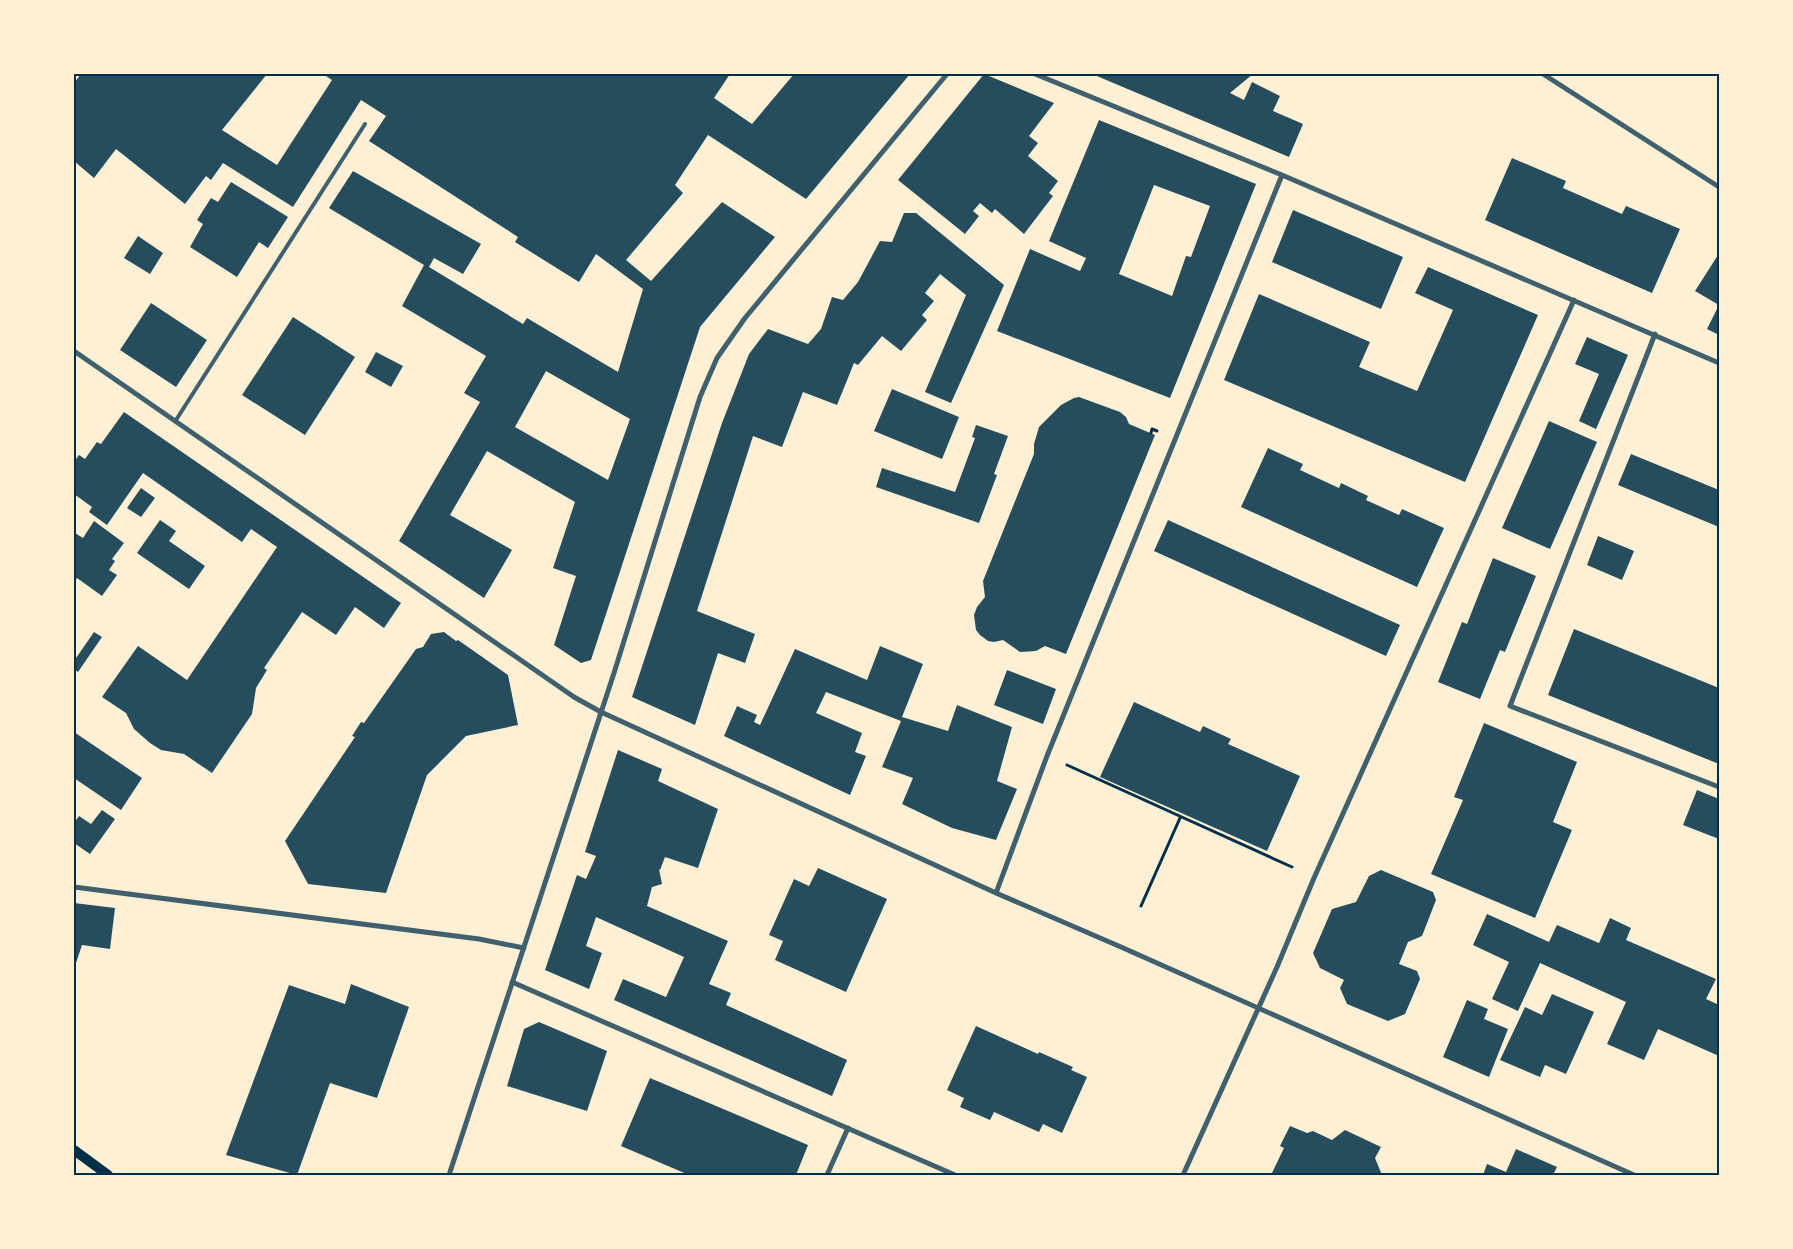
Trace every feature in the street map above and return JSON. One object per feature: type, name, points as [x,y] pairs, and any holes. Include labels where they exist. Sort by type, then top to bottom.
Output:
[{"type":"main road","points":[[74,1150],[108,1175]]},
{"type":"street","points":[[449,1175],[601,712],[700,397],[717,358],[745,318],[947,74]]},
{"type":"street","points":[[1035,74],[1282,175],[1719,363]]},
{"type":"street","points":[[1543,74],[1719,187]]},
{"type":"street","points":[[996,893],[1047,756],[1282,175]]},
{"type":"street","points":[[1184,1175],[1259,1008],[1318,869],[1574,300]]},
{"type":"street","points":[[1655,334],[1510,706],[1719,787]]},
{"type":"street","points":[[74,352],[176,420],[574,697],[601,712],[996,893],[1634,1175]]},
{"type":"street","points":[[74,887],[479,939],[524,948]]},
{"type":"street","points":[[512,982],[955,1175]]},
{"type":"street","points":[[827,1175],[848,1128]]},
{"type":"lane","points":[[176,420],[365,124]]},
{"type":"path","points":[[1067,765],[1292,868]]},
{"type":"path","points":[[1141,906],[1180,818]]},
{"type":"building","points":[[81,74],[267,74],[222,130],[277,165],[332,80],[323,74],[730,74],[714,98],[752,124],[794,74],[910,74],[806,199],[708,135],[675,185],[683,193],[626,260],[651,281],[722,202],[775,237],[700,327],[591,660],[581,663],[554,645],[576,576],[553,568],[575,502],[487,451],[450,515],[512,550],[484,598],[399,541],[480,402],[464,393],[486,356],[402,306],[424,265],[329,208],[353,171],[481,244],[463,274],[434,258],[429,267],[523,324],[527,318],[618,372],[643,289],[596,254],[579,282],[515,242],[518,237],[369,141],[386,116],[361,100],[293,207],[223,163],[211,180],[206,176],[185,204],[116,149],[94,178],[74,161],[74,83]],"holes":[[[546,371],[630,419],[608,480],[515,427]]]},
{"type":"building","points":[[984,74],[1054,103],[1029,136],[1038,143],[1028,156],[1058,181],[1049,193],[1053,196],[1024,234],[995,209],[992,213],[980,203],[973,211],[979,216],[965,234],[898,180]]},
{"type":"building","points":[[1092,74],[1253,74],[1230,93],[1244,100],[1252,82],[1280,96],[1273,111],[1303,124],[1289,157]]},
{"type":"building","points":[[1099,120],[1256,184],[1170,398],[997,331],[1030,249],[1080,271],[1086,258],[1049,241]],"holes":[[[1154,185],[1210,206],[1191,257],[1186,256],[1172,296],[1119,274]]]},
{"type":"building","points":[[1512,158],[1566,181],[1563,188],[1622,214],[1626,206],[1680,229],[1652,293],[1485,220]]},
{"type":"building","points":[[231,182],[288,217],[268,248],[259,242],[237,277],[190,247],[203,224],[197,220],[211,198],[218,202]]},
{"type":"building","points":[[1293,210],[1403,257],[1381,309],[1272,262]]},
{"type":"building","points":[[904,213],[916,213],[1004,285],[951,403],[925,392],[966,295],[940,274],[925,293],[934,301],[922,315],[927,320],[901,351],[882,336],[858,365],[854,363],[837,405],[803,392],[782,447],[753,436],[697,611],[755,634],[745,663],[718,653],[695,725],[632,697],[722,423],[749,354],[768,329],[808,344],[821,329],[832,297],[843,300],[858,282],[880,241],[892,242]]},
{"type":"building","points":[[138,236],[163,253],[150,274],[124,258]]},
{"type":"building","points":[[1719,256],[1719,305],[1695,291]]},
{"type":"building","points":[[1428,267],[1538,315],[1465,482],[1224,380],[1259,294],[1370,342],[1359,367],[1417,391],[1453,310],[1415,293]]},
{"type":"building","points":[[151,303],[207,340],[176,387],[120,350]]},
{"type":"building","points":[[1719,305],[1719,335],[1707,329]]},
{"type":"building","points":[[293,317],[355,357],[305,435],[242,395]]},
{"type":"building","points":[[1587,337],[1628,355],[1596,429],[1579,421],[1599,374],[1575,364]]},
{"type":"building","points":[[376,352],[403,366],[391,387],[365,372]]},
{"type":"building","points":[[892,389],[959,417],[942,459],[874,431]]},
{"type":"building","points":[[1079,397],[1120,412],[1126,417],[1129,424],[1155,435],[1066,654],[1045,646],[1036,651],[1020,652],[1003,640],[988,641],[980,635],[976,630],[974,615],[977,607],[985,597],[983,581],[1034,454],[1034,444],[1039,427],[1061,405]]},
{"type":"building","points":[[124,412],[401,603],[384,628],[355,607],[336,635],[302,612],[264,668],[267,670],[256,688],[252,714],[212,773],[184,754],[161,750],[150,743],[134,729],[126,713],[102,697],[138,646],[187,680],[277,547],[251,529],[242,542],[143,473],[107,525],[89,512],[92,507],[74,494],[74,462],[79,455],[85,459],[97,442],[101,444]]},
{"type":"building","points":[[1549,421],[1597,442],[1550,549],[1502,528]]},
{"type":"building","points":[[976,425],[1008,436],[994,474],[997,475],[979,523],[876,487],[882,468],[955,492],[975,438],[972,437]]},
{"type":"building","points":[[1268,448],[1303,464],[1300,470],[1339,488],[1341,483],[1368,496],[1366,500],[1399,515],[1402,509],[1444,528],[1417,587],[1241,507]]},
{"type":"building","points":[[1631,454],[1719,490],[1719,527],[1618,485]]},
{"type":"building","points":[[141,488],[155,498],[141,517],[127,508]]},
{"type":"building","points":[[160,520],[176,531],[169,541],[205,566],[189,589],[137,553]]},
{"type":"building","points":[[1168,520],[1400,625],[1386,656],[1154,551]]},
{"type":"building","points":[[94,521],[124,543],[112,559],[115,561],[109,570],[117,575],[102,596],[77,578],[74,583],[74,535],[75,533],[83,538]]},
{"type":"building","points":[[1598,536],[1634,551],[1622,580],[1587,565]]},
{"type":"building","points":[[1493,558],[1536,576],[1505,652],[1500,650],[1480,699],[1438,682],[1462,622],[1467,624]]},
{"type":"building","points":[[1574,629],[1719,688],[1719,764],[1548,695]]},
{"type":"building","points":[[94,632],[102,637],[78,672],[74,669],[74,661]]},
{"type":"building","points":[[444,632],[508,675],[518,725],[466,736],[427,775],[386,893],[308,884],[285,841],[355,737],[352,736],[361,722],[364,723],[416,649],[423,647],[431,634]]},
{"type":"building","points":[[880,646],[923,664],[902,717],[948,731],[957,705],[1012,727],[997,781],[1017,789],[996,840],[952,828],[902,804],[913,778],[882,767],[901,721],[826,692],[816,713],[862,733],[855,752],[866,756],[850,795],[724,736],[737,706],[757,715],[754,722],[760,725],[795,649],[867,680]]},
{"type":"building","points":[[1007,670],[1056,689],[1043,724],[994,705]]},
{"type":"building","points":[[1134,702],[1200,732],[1203,726],[1231,739],[1228,744],[1300,776],[1267,851],[1100,777]]},
{"type":"building","points":[[1484,723],[1577,762],[1553,822],[1572,830],[1535,918],[1431,874],[1463,800],[1454,797]]},
{"type":"building","points":[[74,732],[142,778],[121,810],[74,778]]},
{"type":"building","points":[[618,750],[662,769],[658,781],[718,809],[698,868],[665,857],[659,869],[662,884],[652,887],[647,906],[728,941],[709,984],[731,993],[726,1005],[847,1060],[832,1096],[614,1000],[623,979],[666,997],[684,957],[596,917],[586,946],[602,953],[589,989],[545,970],[577,875],[586,879],[596,856],[585,852]]},
{"type":"building","points":[[1697,790],[1719,799],[1719,839],[1683,825]]},
{"type":"building","points":[[102,810],[115,819],[90,854],[74,843],[74,823],[79,816],[91,824]]},
{"type":"building","points":[[818,868],[887,899],[846,992],[775,960],[783,941],[769,935],[794,879],[809,886]]},
{"type":"building","points":[[1381,870],[1433,892],[1436,900],[1422,936],[1408,942],[1399,964],[1417,971],[1420,979],[1405,1014],[1388,1021],[1347,1004],[1340,988],[1344,980],[1320,968],[1313,953],[1332,909],[1356,902],[1369,876]]},
{"type":"building","points":[[74,903],[115,908],[110,949],[82,945],[74,969]]},
{"type":"building","points":[[1487,914],[1549,942],[1557,925],[1599,943],[1610,918],[1631,928],[1626,940],[1716,979],[1706,999],[1719,1005],[1719,1056],[1658,1029],[1644,1060],[1607,1044],[1626,1002],[1540,963],[1518,1011],[1492,999],[1509,962],[1473,945]]},
{"type":"building","points":[[351,984],[409,1007],[377,1098],[330,1083],[297,1175],[226,1155],[289,985],[345,1004]]},
{"type":"building","points":[[1552,994],[1594,1012],[1566,1074],[1545,1065],[1540,1077],[1500,1060],[1525,1007],[1542,1015]]},
{"type":"building","points":[[1467,1000],[1488,1009],[1484,1019],[1508,1029],[1489,1077],[1443,1057]]},
{"type":"building","points":[[539,1022],[607,1051],[587,1111],[507,1086],[524,1029]]},
{"type":"building","points":[[976,1026],[1038,1054],[1039,1052],[1073,1067],[1071,1070],[1087,1077],[1062,1133],[1043,1124],[1039,1132],[994,1112],[990,1120],[960,1107],[964,1098],[947,1090]]},
{"type":"building","points":[[650,1078],[808,1145],[796,1175],[689,1175],[621,1146]]},
{"type":"building","points":[[1290,1126],[1307,1133],[1313,1131],[1332,1140],[1345,1130],[1381,1147],[1375,1158],[1382,1175],[1271,1175],[1284,1148],[1280,1146]]},
{"type":"building","points":[[1516,1149],[1557,1167],[1553,1175],[1483,1175],[1487,1164],[1506,1172]]}]
